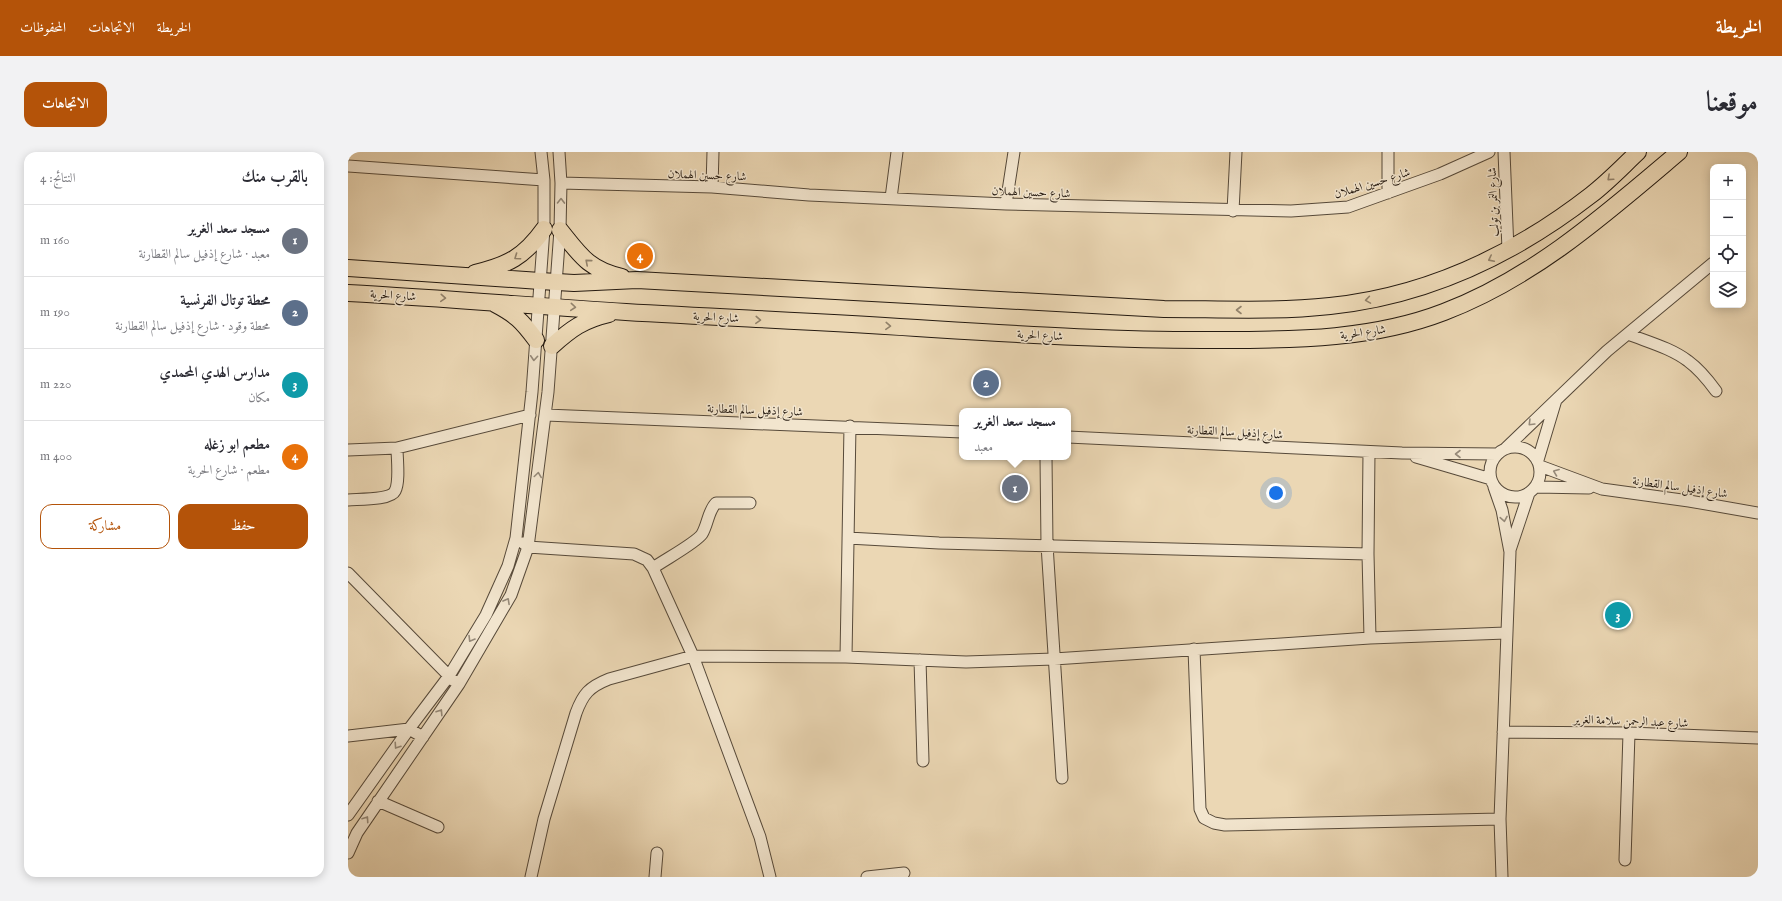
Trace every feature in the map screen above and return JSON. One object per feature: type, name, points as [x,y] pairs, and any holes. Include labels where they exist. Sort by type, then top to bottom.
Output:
[{"type":"highway","name":"شارع الحرية","points":[[348,268],[556,282],[637,280],[1164,309],[1251,310],[1330,306],[1389,297],[1432,284],[1473,268],[1540,231],[1592,194],[1638,152]]},
{"type":"highway","name":"شارع الحرية","points":[[348,293],[490,301],[622,312],[1047,336],[1176,340],[1280,340],[1354,334],[1396,327],[1443,313],[1518,277],[1585,231],[1679,152]]},
{"type":"highway","points":[[462,276],[494,268],[515,259],[552,230],[592,266],[608,274],[637,280]]},
{"type":"highway","points":[[490,301],[514,314],[523,322],[536,340]]},
{"type":"highway","points":[[552,346],[580,323],[592,318],[622,312]]},
{"type":"street","points":[[349,814],[448,676],[489,609],[508,566],[516,538],[530,415],[536,340],[546,305],[556,282],[552,230],[541,152]]},
{"type":"street","points":[[349,850],[357,833],[378,801],[459,684],[510,595],[528,548],[546,415],[552,346],[546,305],[540,281],[561,183],[559,152]]},
{"type":"street","points":[[712,187],[713,152]]},
{"type":"street","points":[[891,198],[898,152]]},
{"type":"street","points":[[1006,204],[1014,152]]},
{"type":"street","points":[[1233,211],[1236,152]]},
{"type":"street","points":[[1388,152],[1388,193]]},
{"type":"street","name":"شارع حسين الهملان","points":[[561,183],[712,187],[1006,204],[1233,211],[1322,210],[1348,207],[1440,174],[1489,152]]},
{"type":"street","name":"شارع النمر بن تولب","points":[[1504,152],[1508,250]]},
{"type":"street","points":[[348,166],[544,180]]},
{"type":"street","points":[[1502,877],[1500,819],[1510,552],[1502,510],[1492,483],[1490,470],[1492,461],[1556,398],[1607,351],[1710,266]]},
{"type":"street","points":[[1628,334],[1665,348],[1688,360],[1716,391]]},
{"type":"street","points":[[1510,552],[1532,490],[1540,477],[1539,463],[1556,398]]},
{"type":"street","points":[[348,450],[397,448],[530,415]]},
{"type":"street","name":"شارع إذفيل سالم القطارنة","points":[[546,415],[850,426],[959,432]]},
{"type":"street","points":[[846,657],[850,426]]},
{"type":"street","name":"شارع إذفيل سالم القطارنة","points":[[1071,437],[1369,452],[1402,453],[1501,451]]},
{"type":"street","points":[[1501,451],[1514,446],[1523,448],[1532,452],[1539,463]]},
{"type":"street","points":[[348,500],[392,495],[397,484],[397,448]]},
{"type":"street","points":[[1369,452],[1368,554],[1370,638]]},
{"type":"street","name":"شارع إذفيل سالم القطارنة","points":[[1402,453],[1492,483]]},
{"type":"street","points":[[1046,460],[1047,545],[1062,778]]},
{"type":"street","name":"شارع إذفيل سالم القطارنة","points":[[1539,463],[1597,488]]},
{"type":"street","points":[[1492,483],[1502,493],[1511,497],[1520,497],[1532,490]]},
{"type":"street","name":"شارع إذفيل سالم القطارنة","points":[[1532,490],[1597,488],[1689,501],[1758,513]]},
{"type":"street","points":[[653,568],[698,538],[705,526],[712,508],[716,503],[750,503]]},
{"type":"street","points":[[516,538],[528,548],[634,554],[647,560],[653,568],[693,656],[760,837],[770,877]]},
{"type":"street","points":[[848,538],[939,543],[1368,554]]},
{"type":"street","points":[[348,573],[448,676],[459,684]]},
{"type":"street","points":[[531,877],[544,819],[576,713],[587,691],[597,684],[609,679],[693,656],[846,657],[966,662],[1054,659],[1370,638],[1506,633]]},
{"type":"street","points":[[1194,649],[1200,809],[1204,818],[1214,823],[1225,825],[1500,819]]},
{"type":"street","points":[[920,660],[923,761]]},
{"type":"street","points":[[348,736],[409,729],[423,737]]},
{"type":"street","name":"شارع عبد الرحمن سلامة الغرير","points":[[1503,732],[1630,733],[1758,738]]},
{"type":"street","points":[[1625,860],[1630,733]]},
{"type":"street","points":[[378,801],[438,827]]},
{"type":"street","points":[[655,877],[657,853]]},
{"type":"street","points":[[867,877],[904,872]]},
{"type":"place","name":"مطعم ابو زغله","points":[[640,256]]},
{"type":"place","name":"محطة توتال الفرنسية","points":[[986,383]]},
{"type":"place","name":"مسجد سعد الغرير","points":[[1015,488]]},
{"type":"place","name":"مدارس الهدي المحمدي","points":[[1618,615]]}]
